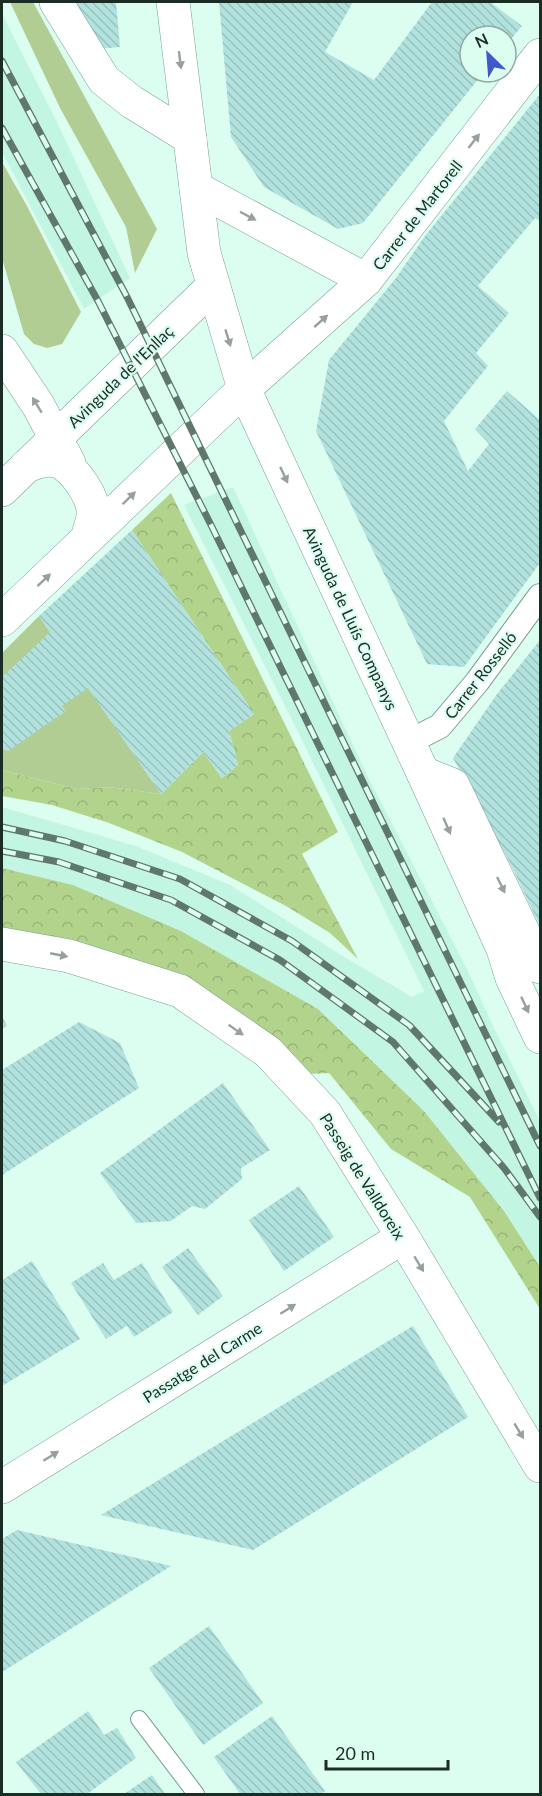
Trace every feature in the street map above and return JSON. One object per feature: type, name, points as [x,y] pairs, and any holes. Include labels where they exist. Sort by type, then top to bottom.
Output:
[{"type":"street","points":[[56,2],[104,80],[132,102],[190,138]]},
{"type":"street","name":"Avinguda de Lluís Companys","points":[[173,2],[204,254],[244,389],[409,742],[503,949],[512,978],[540,1037]]},
{"type":"street","name":"Carrer de Martorell","points":[[244,389],[366,280],[540,55]]},
{"type":"street","points":[[196,188],[366,280]]},
{"type":"street","name":"Avinguda de l'Enllaç","points":[[2,490],[213,286]]},
{"type":"street","points":[[2,351],[38,405],[55,439],[87,492],[94,510],[87,539]]},
{"type":"street","points":[[2,620],[244,389]]},
{"type":"street","points":[[26,465],[45,460],[59,462],[76,474]]},
{"type":"street","name":"Carrer Rosselló","points":[[409,742],[440,726],[477,682],[540,596]]},
{"type":"street","points":[[423,773],[453,785],[540,967]]},
{"type":"street","name":"Passeig de Valldoreix","points":[[2,944],[69,956],[180,991],[268,1052],[325,1113],[403,1237],[540,1466]]},
{"type":"street","name":"Passatge del Carme","points":[[2,1487],[403,1237]]},
{"type":"lane","points":[[139,1719],[196,1794]]},
{"type":"shaded area","points":[[10,2],[33,2],[157,229],[135,273],[126,227],[60,108]]},
{"type":"shaded area","points":[[2,14],[55,118],[130,278],[84,309],[2,152]]},
{"type":"shaded area","points":[[2,162],[81,312],[62,344],[47,348],[34,344],[24,334],[2,258]]},
{"type":"shaded area","points":[[233,487],[367,775],[468,971],[540,1121],[540,1267],[504,1211],[424,1111],[318,1009],[181,931],[73,885],[2,868],[2,807],[136,846],[230,885],[412,997],[424,991],[184,505]]},
{"type":"shaded area","points":[[39,616],[161,794],[109,787],[77,789],[2,770],[2,653]]},
{"type":"green space","points":[[171,493],[338,832],[302,854],[358,959],[330,933],[286,906],[182,852],[109,823],[52,805],[2,796],[2,770],[77,789],[109,787],[161,794],[203,752],[222,778],[238,765],[229,731],[254,714],[132,530]]},
{"type":"green space","points":[[2,868],[73,885],[181,931],[318,1009],[424,1111],[504,1211],[540,1267],[540,1309],[470,1197],[391,1149],[329,1073],[310,1074],[282,1051],[2,933]]},
{"type":"building","points":[[69,2],[116,2],[120,47],[98,49]]},
{"type":"building","points":[[219,2],[353,2],[325,52],[374,80],[432,2],[490,2],[522,26],[518,31],[518,24],[458,24],[458,84],[474,84],[363,223],[338,229],[264,187],[231,137]]},
{"type":"building","points":[[540,94],[540,221],[535,218],[478,286],[509,313],[476,353],[488,366],[444,421],[468,471],[489,444],[475,429],[507,391],[540,420],[540,563],[464,667],[427,664],[316,431],[329,360],[396,278],[425,236]]},
{"type":"building","points":[[132,530],[254,714],[229,731],[238,765],[222,778],[203,752],[161,794],[88,688],[62,706],[66,711],[8,751],[2,749],[2,677],[50,632],[39,616]]},
{"type":"building","points":[[540,640],[540,926],[509,861],[453,758],[497,694]]},
{"type":"building","points":[[2,1016],[7,1026],[2,1029]]},
{"type":"building","points":[[79,1022],[120,1043],[139,1088],[2,1175],[2,1070]]},
{"type":"building","points":[[223,1083],[270,1150],[241,1168],[242,1179],[205,1209],[192,1206],[171,1221],[136,1223],[100,1173]]},
{"type":"building","points":[[299,1186],[334,1237],[284,1271],[249,1220]]},
{"type":"building","points":[[188,1248],[223,1296],[198,1315],[162,1267]]},
{"type":"building","points":[[32,1261],[80,1339],[2,1386],[2,1280]]},
{"type":"building","points":[[103,1263],[114,1280],[142,1263],[173,1312],[134,1337],[127,1326],[106,1339],[71,1283]]},
{"type":"building","points":[[413,1326],[468,1417],[253,1550],[101,1515]]},
{"type":"building","points":[[17,1530],[171,1566],[2,1672],[2,1539]]},
{"type":"building","points":[[209,1626],[263,1703],[203,1745],[149,1668]]},
{"type":"building","points":[[88,1711],[104,1735],[117,1728],[136,1758],[87,1794],[41,1794],[16,1762]]},
{"type":"building","points":[[272,1716],[325,1791],[321,1794],[240,1794],[214,1757]]},
{"type":"building","points":[[152,1775],[165,1794],[124,1794]]},
{"type":"railway","points":[[2,61],[127,297],[540,1146]]},
{"type":"railway","points":[[2,128],[98,301],[211,525],[540,1198]]},
{"type":"railway","points":[[2,827],[65,841],[180,879],[292,941],[409,1025],[499,1122]]},
{"type":"railway","points":[[2,851],[59,862],[171,900],[280,960],[393,1042],[504,1168],[540,1217]]}]
